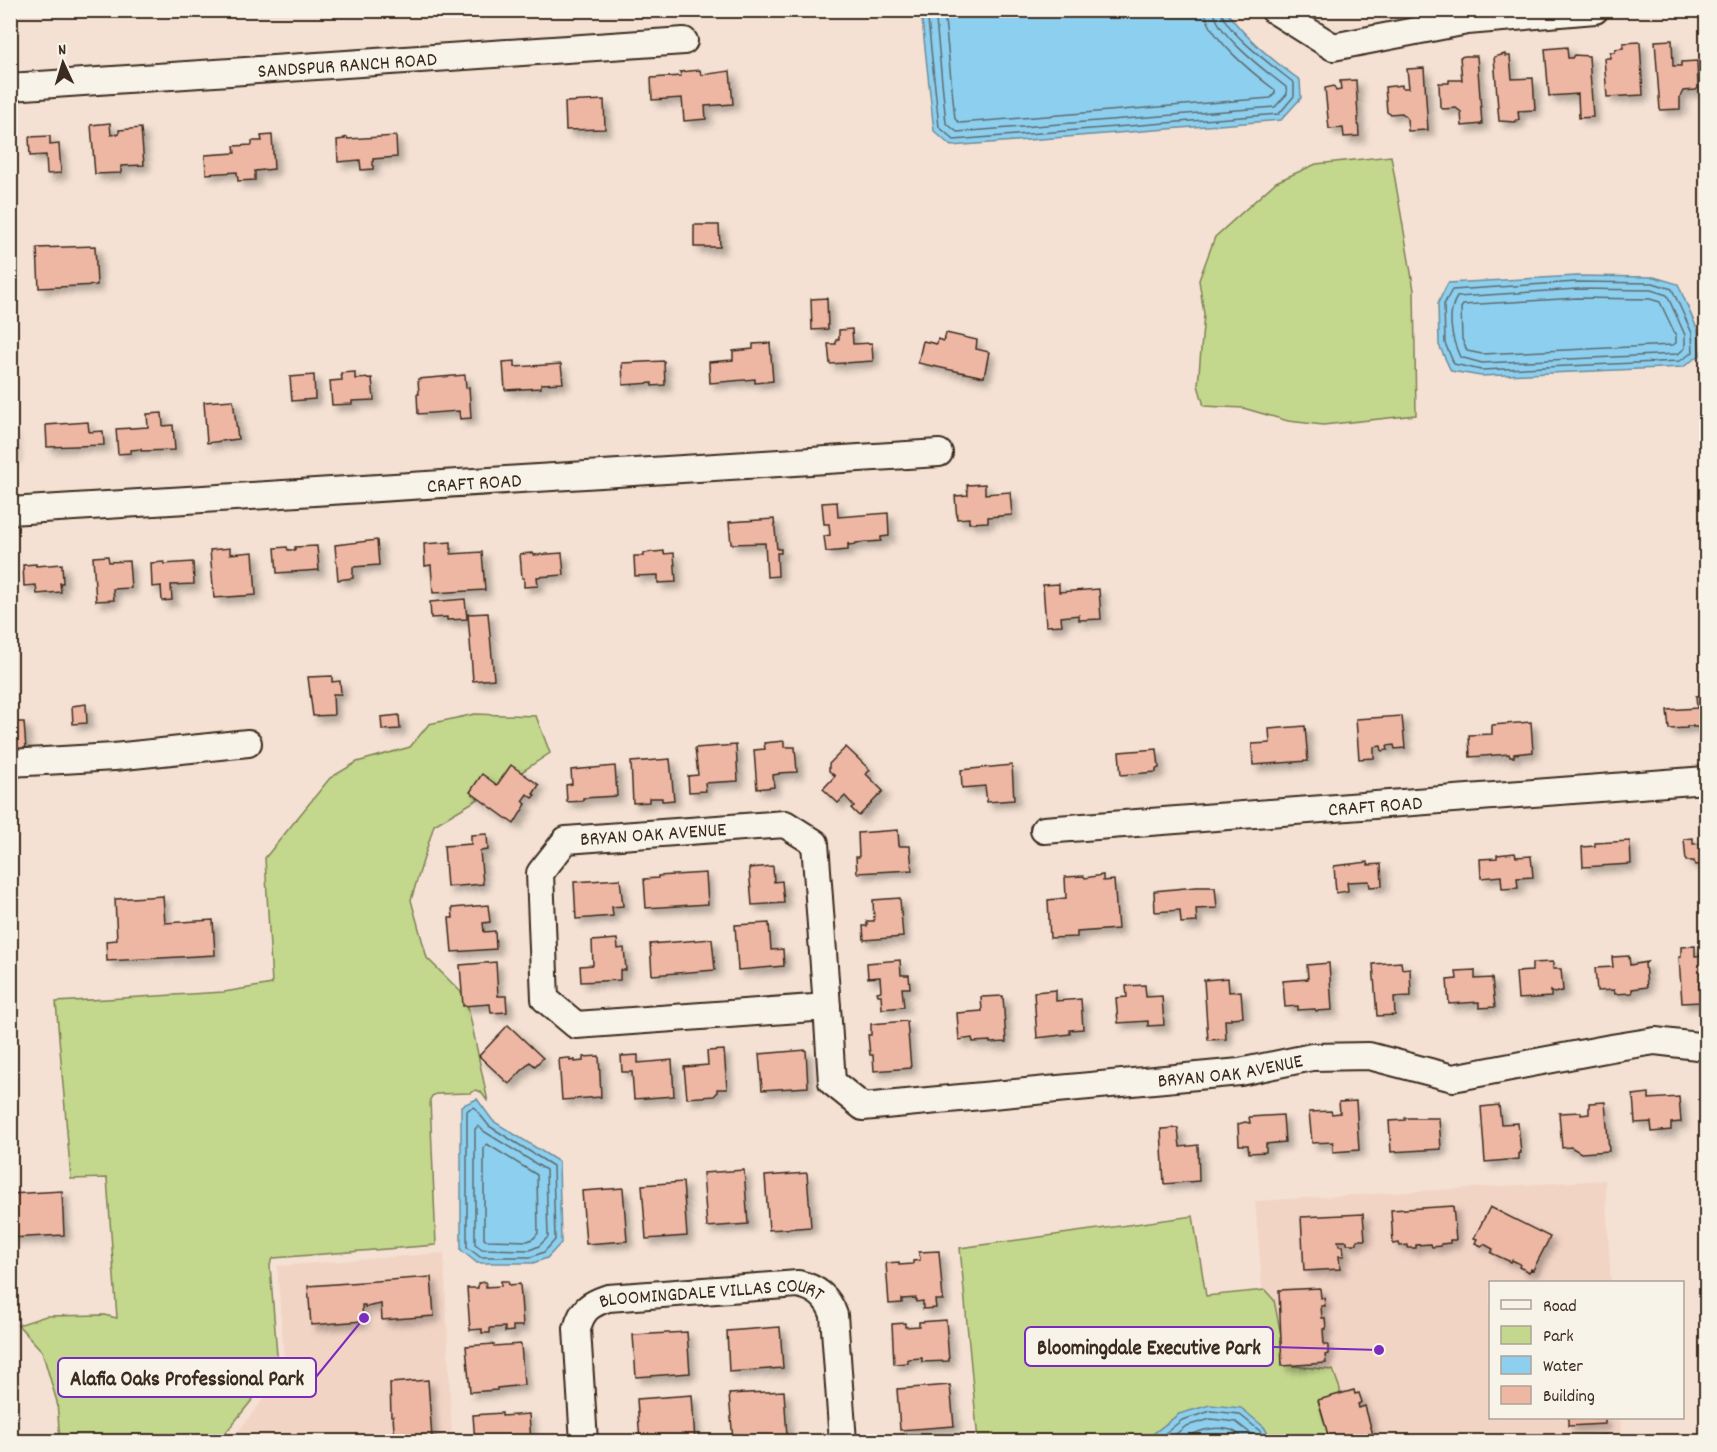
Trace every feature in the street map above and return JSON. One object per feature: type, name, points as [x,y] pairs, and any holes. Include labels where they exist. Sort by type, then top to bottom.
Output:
[{"type":"street","points":[[1274,10],[1333,47],[1467,21],[1595,10]]},
{"type":"street","name":"SANDSPUR RANCH ROAD","points":[[10,87],[684,41]]},
{"type":"street","name":"CRAFT ROAD","points":[[10,511],[939,453]]},
{"type":"street","points":[[10,763],[248,743]]},
{"type":"street","name":"CRAFT ROAD","points":[[1044,830],[1707,780]]},
{"type":"street","name":"BRYAN OAK AVENUE","points":[[827,1007],[576,1025],[545,999],[540,873],[566,840],[785,824],[815,843],[827,1007],[832,1082],[863,1107],[1240,1072],[1312,1057],[1369,1056],[1453,1078],[1655,1041],[1707,1047]]},
{"type":"street","name":"BLOOMINGDALE VILLAS COURT","points":[[584,1442],[577,1329],[580,1318],[587,1308],[608,1298],[798,1284],[811,1286],[821,1293],[830,1303],[834,1315],[843,1442]]},
{"type":"shaded area","points":[[1605,1180],[1611,1281],[1489,1281],[1489,1419],[1620,1419],[1622,1441],[1275,1441],[1255,1201]]},
{"type":"shaded area","points":[[444,1253],[452,1441],[230,1442],[285,1371],[277,1266]]},
{"type":"green space","points":[[1391,156],[1414,290],[1416,415],[1323,425],[1288,421],[1243,408],[1204,406],[1198,385],[1204,314],[1199,280],[1215,237],[1276,182],[1316,164]]},
{"type":"green space","points":[[475,714],[536,716],[550,753],[502,785],[434,825],[411,900],[427,958],[466,997],[488,1102],[481,1092],[476,1090],[470,1093],[436,1094],[430,1100],[436,1245],[274,1258],[270,1266],[278,1368],[219,1441],[60,1441],[57,1402],[42,1351],[18,1325],[46,1316],[104,1315],[117,1318],[107,1178],[71,1179],[56,1002],[224,992],[272,984],[265,858],[330,778],[357,762],[410,747],[429,724]]},
{"type":"green space","points":[[1193,1216],[1206,1296],[1265,1290],[1274,1300],[1284,1350],[1293,1366],[1333,1370],[1340,1389],[1340,1441],[1272,1441],[1264,1427],[1179,1414],[1144,1441],[978,1441],[960,1248]]},
{"type":"water","points":[[921,11],[1226,11],[1260,48],[1300,80],[1301,98],[1281,120],[951,146],[934,131]]},
{"type":"water","points":[[1577,276],[1654,277],[1678,284],[1698,331],[1700,355],[1683,367],[1481,376],[1451,371],[1439,345],[1438,303],[1448,283]]},
{"type":"water","points":[[477,1099],[493,1121],[559,1162],[561,1243],[547,1258],[533,1263],[477,1263],[461,1250],[461,1106]]},
{"type":"water","points":[[1210,1405],[1241,1408],[1264,1427],[1272,1441],[1144,1441],[1179,1414]]},
{"type":"building","points":[[1672,40],[1673,66],[1681,66],[1681,62],[1697,61],[1698,88],[1683,91],[1680,97],[1680,109],[1660,110],[1655,41]]},
{"type":"building","points":[[1640,42],[1643,95],[1607,97],[1604,58],[1610,58],[1610,52],[1615,52],[1615,49],[1623,48],[1623,43]]},
{"type":"building","points":[[1567,47],[1568,58],[1574,55],[1589,56],[1593,117],[1579,118],[1578,94],[1549,96],[1545,49]]},
{"type":"building","points":[[1505,54],[1505,56],[1510,56],[1512,79],[1533,78],[1535,110],[1518,111],[1519,120],[1516,122],[1499,121],[1494,57]]},
{"type":"building","points":[[1477,56],[1482,124],[1462,126],[1461,112],[1456,108],[1443,109],[1440,107],[1439,83],[1462,80],[1460,57]]},
{"type":"building","points":[[1424,68],[1428,130],[1408,131],[1407,118],[1402,113],[1387,112],[1385,87],[1402,85],[1402,88],[1409,88],[1407,69]]},
{"type":"building","points":[[700,70],[701,75],[730,71],[733,104],[705,106],[706,119],[684,121],[682,98],[652,100],[651,78],[681,76],[680,72]]},
{"type":"building","points":[[1356,80],[1359,136],[1344,137],[1343,128],[1329,129],[1325,88],[1334,86],[1336,91],[1341,90],[1340,81]]},
{"type":"building","points":[[604,100],[605,129],[566,130],[565,102]]},
{"type":"building","points":[[110,123],[111,135],[119,134],[119,130],[141,128],[144,165],[121,166],[121,173],[95,174],[91,125]]},
{"type":"building","points":[[272,135],[274,169],[255,171],[255,180],[238,181],[237,172],[206,174],[205,155],[235,153],[234,146],[252,145],[252,141],[262,141],[261,136]]},
{"type":"building","points":[[50,136],[50,145],[59,144],[61,173],[47,174],[46,155],[30,156],[29,137]]},
{"type":"building","points":[[396,136],[397,157],[373,159],[373,169],[361,170],[360,160],[338,162],[337,140],[347,137],[348,139]]},
{"type":"building","points":[[694,225],[719,225],[720,247],[694,247]]},
{"type":"building","points":[[95,246],[97,285],[39,288],[37,248]]},
{"type":"building","points":[[827,298],[828,329],[812,330],[811,299]]},
{"type":"building","points":[[852,329],[853,344],[872,343],[873,361],[830,364],[828,344],[836,344],[836,340],[839,339],[839,330]]},
{"type":"building","points":[[946,333],[977,340],[976,349],[989,352],[984,377],[918,363],[923,341],[937,344],[938,339],[944,341]]},
{"type":"building","points":[[770,343],[773,381],[755,383],[755,379],[710,383],[709,362],[733,360],[733,351],[753,349],[753,344]]},
{"type":"building","points":[[515,361],[515,367],[561,364],[563,383],[541,384],[541,388],[505,390],[503,362]]},
{"type":"building","points":[[664,361],[665,385],[652,386],[652,383],[623,385],[622,363]]},
{"type":"building","points":[[355,372],[355,379],[372,378],[374,400],[332,405],[330,381],[342,380],[341,373]]},
{"type":"building","points":[[314,375],[315,399],[292,401],[290,377]]},
{"type":"building","points":[[465,375],[466,388],[469,387],[471,418],[460,419],[459,411],[418,414],[418,379]]},
{"type":"building","points":[[233,400],[238,439],[207,443],[204,402]]},
{"type":"building","points":[[162,413],[163,426],[173,425],[175,450],[141,451],[141,449],[118,454],[116,429],[148,427],[147,414]]},
{"type":"building","points":[[88,422],[89,432],[103,431],[104,445],[47,447],[46,425]]},
{"type":"building","points":[[12,431],[14,455],[10,456],[10,432]]},
{"type":"building","points":[[985,484],[985,494],[1010,492],[1012,515],[988,517],[988,522],[969,523],[969,518],[957,519],[955,496],[968,495],[967,485]]},
{"type":"building","points":[[837,502],[838,517],[888,513],[889,536],[881,537],[881,541],[849,545],[848,543],[848,550],[826,552],[824,536],[830,535],[829,524],[824,524],[822,503]]},
{"type":"building","points":[[774,519],[777,549],[781,549],[781,553],[777,553],[778,576],[767,577],[765,543],[731,544],[729,522]]},
{"type":"building","points":[[377,540],[379,565],[353,567],[353,578],[338,580],[335,545]]},
{"type":"building","points":[[451,542],[451,554],[482,552],[485,590],[433,593],[431,565],[425,566],[424,544]]},
{"type":"building","points":[[317,546],[319,570],[277,573],[275,548],[287,547],[288,550],[295,550],[295,547]]},
{"type":"building","points":[[230,548],[230,554],[253,552],[256,595],[214,598],[210,550]]},
{"type":"building","points":[[664,551],[664,554],[674,553],[676,582],[658,583],[658,575],[635,576],[634,556]]},
{"type":"building","points":[[533,553],[534,555],[562,553],[564,575],[537,577],[538,586],[524,587],[520,554]]},
{"type":"building","points":[[108,556],[109,562],[129,561],[131,588],[113,589],[114,600],[96,601],[93,557]]},
{"type":"building","points":[[164,562],[164,564],[193,562],[194,584],[171,585],[172,600],[162,601],[161,586],[152,587],[151,563]]},
{"type":"building","points":[[36,564],[36,566],[62,564],[61,592],[37,594],[36,585],[24,586],[23,565]]},
{"type":"building","points":[[1059,584],[1059,592],[1099,589],[1101,619],[1079,620],[1079,615],[1061,617],[1062,625],[1046,626],[1043,585]]},
{"type":"building","points":[[465,599],[467,619],[431,618],[430,602]]},
{"type":"building","points":[[488,613],[494,679],[473,681],[468,614]]},
{"type":"building","points":[[332,676],[332,682],[340,681],[341,694],[333,694],[334,715],[313,716],[308,677]]},
{"type":"building","points":[[1706,695],[1704,733],[1699,734],[1698,727],[1693,726],[1669,729],[1667,710],[1697,708],[1696,696]]},
{"type":"building","points":[[86,704],[87,723],[73,724],[72,706]]},
{"type":"building","points":[[399,715],[400,729],[382,730],[381,717]]},
{"type":"building","points":[[1402,716],[1405,748],[1395,749],[1394,745],[1387,746],[1388,750],[1382,751],[1381,746],[1374,747],[1374,758],[1359,759],[1356,719]]},
{"type":"building","points":[[10,722],[24,722],[26,750],[10,751]]},
{"type":"building","points":[[1531,722],[1533,752],[1514,754],[1514,757],[1510,757],[1509,754],[1470,757],[1469,735],[1492,734],[1492,725]]},
{"type":"building","points":[[1305,726],[1308,761],[1253,765],[1252,744],[1270,743],[1269,729]]},
{"type":"building","points":[[784,741],[784,747],[795,747],[797,772],[773,775],[774,787],[757,789],[754,750],[765,749],[764,743]]},
{"type":"building","points":[[736,745],[738,781],[705,783],[706,791],[689,792],[688,776],[698,775],[695,748]]},
{"type":"building","points":[[846,747],[870,770],[866,774],[883,791],[859,816],[851,808],[854,806],[845,796],[838,803],[823,789],[835,776],[829,771],[829,764]]},
{"type":"building","points":[[1157,749],[1159,768],[1156,772],[1121,775],[1119,752]]},
{"type":"building","points":[[670,759],[674,800],[662,801],[662,798],[649,798],[649,802],[633,803],[631,762]]},
{"type":"building","points":[[511,765],[539,785],[532,798],[527,794],[522,801],[526,804],[514,824],[470,792],[482,774],[497,785]]},
{"type":"building","points":[[1012,765],[1014,800],[987,802],[985,786],[962,788],[961,770]]},
{"type":"building","points":[[615,766],[617,796],[583,798],[583,801],[567,802],[566,785],[572,784],[571,770]]},
{"type":"building","points":[[898,830],[899,846],[910,846],[912,870],[857,873],[858,833]]},
{"type":"building","points":[[487,834],[488,850],[480,851],[483,884],[447,887],[444,846],[471,844],[471,835]]},
{"type":"building","points":[[1693,838],[1693,844],[1706,843],[1706,864],[1695,865],[1694,861],[1686,861],[1684,839]]},
{"type":"building","points":[[1630,841],[1631,864],[1583,867],[1582,847],[1595,846],[1595,843]]},
{"type":"building","points":[[1515,853],[1516,857],[1531,856],[1533,877],[1517,878],[1518,888],[1502,889],[1501,876],[1481,878],[1480,859],[1497,858],[1497,855]]},
{"type":"building","points":[[1368,862],[1368,865],[1381,864],[1382,886],[1370,887],[1369,881],[1347,882],[1348,891],[1336,893],[1334,866]]},
{"type":"building","points":[[773,866],[774,882],[782,881],[784,903],[752,905],[749,868]]},
{"type":"building","points":[[706,873],[708,904],[646,908],[644,879]]},
{"type":"building","points":[[1103,875],[1103,881],[1114,880],[1118,929],[1077,932],[1077,937],[1050,938],[1048,900],[1066,898],[1065,877],[1084,876],[1085,878]]},
{"type":"building","points":[[620,879],[623,906],[612,907],[613,916],[576,919],[574,882]]},
{"type":"building","points":[[1215,887],[1217,908],[1196,909],[1197,922],[1181,923],[1180,910],[1155,912],[1154,891]]},
{"type":"building","points":[[163,896],[165,923],[213,920],[215,955],[107,961],[106,941],[117,940],[115,899]]},
{"type":"building","points":[[900,898],[903,937],[864,940],[863,926],[867,926],[867,921],[874,921],[873,900]]},
{"type":"building","points":[[488,905],[490,922],[483,923],[484,932],[495,931],[496,949],[452,952],[449,918],[453,918],[452,908]]},
{"type":"building","points":[[769,923],[771,950],[783,949],[784,966],[738,970],[735,925]]},
{"type":"building","points":[[617,939],[618,949],[624,948],[626,970],[620,970],[620,980],[581,982],[580,966],[593,965],[592,941]]},
{"type":"building","points":[[712,939],[715,970],[652,975],[650,944]]},
{"type":"building","points":[[1695,946],[1695,956],[1706,955],[1706,983],[1699,984],[1700,1002],[1682,1003],[1679,957],[1681,957],[1681,947]]},
{"type":"building","points":[[1629,956],[1630,965],[1647,962],[1645,964],[1647,987],[1632,989],[1632,993],[1615,994],[1614,990],[1597,991],[1595,968],[1613,967],[1612,957]]},
{"type":"building","points":[[900,960],[901,975],[909,975],[910,988],[902,988],[904,1007],[882,1009],[881,995],[877,992],[881,991],[880,977],[868,978],[867,963]]},
{"type":"building","points":[[496,962],[498,996],[506,996],[507,1012],[491,1013],[490,1004],[463,1006],[460,965]]},
{"type":"building","points":[[1401,962],[1402,969],[1410,968],[1411,996],[1394,997],[1395,1015],[1377,1016],[1373,964]]},
{"type":"building","points":[[1553,962],[1553,969],[1561,969],[1563,991],[1554,993],[1551,991],[1551,997],[1518,999],[1516,972],[1532,971],[1532,963]]},
{"type":"building","points":[[1329,963],[1332,1010],[1298,1010],[1298,1006],[1285,1007],[1283,981],[1308,979],[1307,965]]},
{"type":"building","points":[[1475,970],[1475,979],[1492,978],[1495,1007],[1479,1008],[1479,1002],[1449,1004],[1447,980],[1457,979],[1456,971]]},
{"type":"building","points":[[1228,978],[1229,992],[1241,991],[1243,1017],[1225,1020],[1226,1039],[1208,1040],[1204,980]]},
{"type":"building","points":[[1145,985],[1146,997],[1162,996],[1164,1025],[1148,1026],[1148,1021],[1118,1023],[1116,998],[1127,997],[1126,986]]},
{"type":"building","points":[[1056,990],[1056,1001],[1081,999],[1083,1029],[1070,1030],[1070,1034],[1037,1038],[1034,992]]},
{"type":"building","points":[[1003,996],[1006,1042],[973,1042],[972,1038],[959,1040],[957,1013],[982,1011],[981,997]]},
{"type":"building","points":[[907,1021],[911,1068],[874,1071],[868,1035],[871,1035],[871,1024]]},
{"type":"building","points":[[508,1025],[543,1058],[535,1066],[530,1062],[509,1084],[479,1056]]},
{"type":"building","points":[[724,1050],[727,1089],[717,1089],[714,1096],[687,1098],[684,1067],[708,1065],[707,1051]]},
{"type":"building","points":[[806,1050],[808,1087],[762,1090],[759,1054]]},
{"type":"building","points":[[638,1055],[638,1063],[672,1060],[674,1096],[634,1099],[632,1072],[622,1072],[621,1056]]},
{"type":"building","points":[[599,1056],[601,1097],[562,1100],[559,1059],[570,1058],[570,1061],[575,1060],[575,1062],[583,1061],[583,1057]]},
{"type":"building","points":[[1649,1093],[1649,1099],[1679,1097],[1681,1122],[1671,1123],[1671,1130],[1652,1132],[1651,1122],[1635,1123],[1633,1095]]},
{"type":"building","points":[[1356,1101],[1359,1150],[1333,1152],[1333,1142],[1312,1143],[1309,1112],[1340,1113],[1339,1102]]},
{"type":"building","points":[[1605,1102],[1609,1151],[1581,1153],[1571,1147],[1562,1148],[1559,1113],[1589,1114],[1589,1103]]},
{"type":"building","points":[[1499,1105],[1501,1124],[1518,1123],[1521,1153],[1519,1153],[1519,1159],[1485,1162],[1481,1107]]},
{"type":"building","points":[[1283,1115],[1285,1142],[1266,1144],[1266,1152],[1249,1153],[1248,1145],[1239,1145],[1238,1124],[1250,1123],[1249,1117]]},
{"type":"building","points":[[1405,1118],[1439,1118],[1441,1149],[1391,1152],[1389,1121],[1405,1120]]},
{"type":"building","points":[[1178,1128],[1180,1147],[1198,1145],[1199,1181],[1164,1184],[1161,1129]]},
{"type":"building","points":[[744,1170],[748,1224],[707,1227],[703,1173]]},
{"type":"building","points":[[807,1173],[811,1227],[769,1230],[765,1176]]},
{"type":"building","points":[[683,1182],[687,1236],[646,1239],[642,1185]]},
{"type":"building","points":[[623,1188],[627,1241],[586,1244],[582,1191]]},
{"type":"building","points":[[62,1191],[64,1235],[10,1238],[10,1194]]},
{"type":"building","points":[[1453,1206],[1456,1240],[1432,1247],[1431,1244],[1408,1248],[1408,1245],[1393,1244],[1391,1210]]},
{"type":"building","points":[[1490,1207],[1550,1237],[1533,1270],[1529,1272],[1512,1260],[1511,1262],[1491,1253],[1493,1249],[1484,1244],[1482,1246],[1475,1243],[1477,1239],[1474,1238]]},
{"type":"building","points":[[1363,1214],[1365,1240],[1357,1240],[1357,1244],[1338,1241],[1339,1246],[1343,1246],[1344,1256],[1339,1256],[1340,1269],[1304,1271],[1301,1217]]},
{"type":"building","points":[[939,1251],[943,1300],[935,1300],[936,1308],[923,1309],[923,1301],[916,1302],[916,1298],[902,1299],[902,1303],[889,1304],[886,1263],[913,1264],[913,1261],[920,1260],[919,1252]]},
{"type":"building","points":[[431,1277],[434,1316],[382,1320],[381,1304],[365,1307],[362,1305],[363,1321],[311,1325],[308,1286]]},
{"type":"building","points":[[501,1281],[508,1281],[509,1285],[520,1284],[523,1326],[513,1326],[513,1331],[505,1332],[505,1327],[490,1328],[490,1333],[482,1333],[482,1329],[470,1330],[467,1288],[478,1288],[478,1283],[486,1282],[486,1287],[501,1286]]},
{"type":"building","points":[[1320,1288],[1325,1306],[1321,1306],[1326,1329],[1323,1329],[1324,1345],[1328,1345],[1328,1354],[1325,1355],[1326,1363],[1282,1366],[1279,1290]]},
{"type":"building","points":[[946,1320],[949,1361],[922,1362],[922,1358],[908,1359],[908,1363],[894,1364],[892,1324],[905,1323],[905,1327],[919,1326],[919,1322]]},
{"type":"building","points":[[780,1327],[783,1368],[729,1372],[727,1331]]},
{"type":"building","points":[[687,1332],[690,1373],[636,1377],[633,1335]]},
{"type":"building","points":[[494,1344],[494,1346],[521,1344],[524,1385],[470,1392],[466,1346]]},
{"type":"building","points":[[428,1380],[432,1439],[395,1441],[393,1416],[391,1416],[390,1383]]},
{"type":"building","points":[[950,1385],[954,1426],[900,1430],[897,1389]]},
{"type":"building","points":[[1354,1390],[1355,1394],[1359,1393],[1362,1402],[1358,1404],[1359,1408],[1365,1406],[1375,1442],[1330,1442],[1318,1400]]},
{"type":"building","points":[[784,1391],[787,1437],[733,1441],[729,1394]]},
{"type":"building","points":[[692,1395],[695,1442],[640,1442],[637,1399]]},
{"type":"building","points":[[502,1413],[502,1416],[529,1414],[531,1442],[475,1442],[473,1415]]},
{"type":"building","points":[[1568,1419],[1605,1419],[1605,1424],[1568,1426]]},
{"type":"building","points":[[1606,1435],[1607,1442],[1571,1442],[1570,1437]]},
{"type":"place","name":"Alafia Oaks Professional Park","points":[[364,1318]]},
{"type":"place","name":"Bloomingdale Executive Park","points":[[1379,1350]]}]
